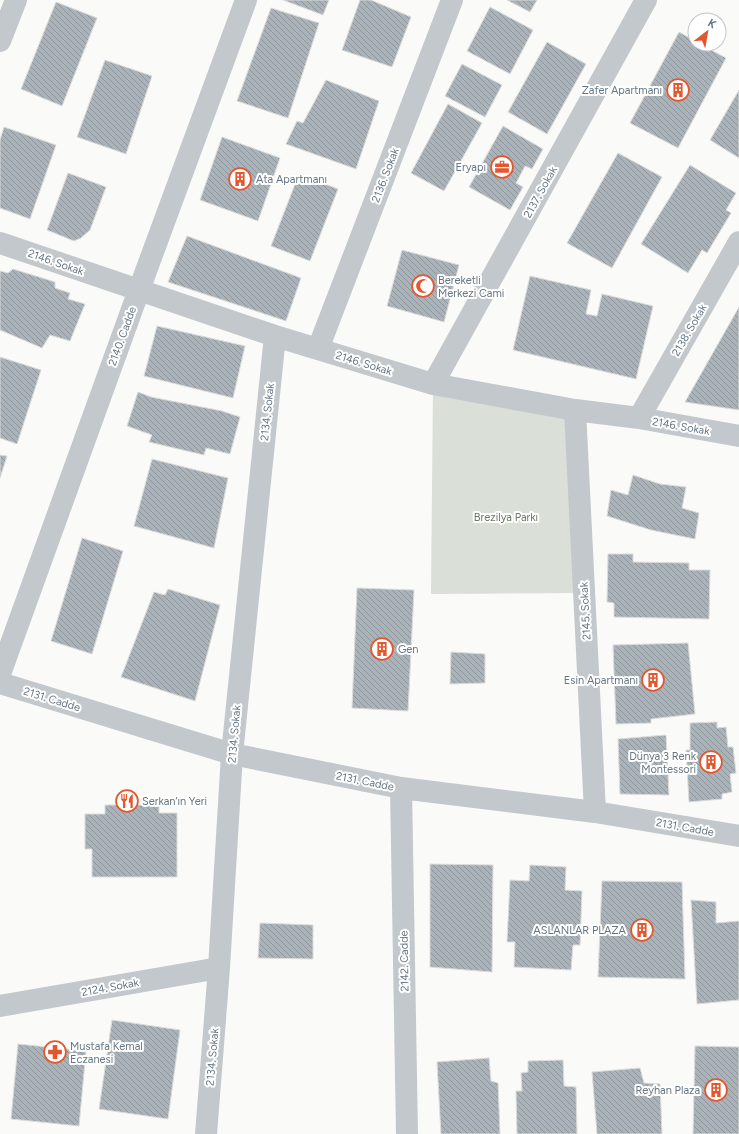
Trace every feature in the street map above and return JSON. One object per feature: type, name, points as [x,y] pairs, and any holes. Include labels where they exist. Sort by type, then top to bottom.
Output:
[{"type":"street","points":[[0,41],[16,0]]},
{"type":"street","name":"2140. Cadde","points":[[0,674],[246,0]]},
{"type":"street","name":"2136. Sokak","points":[[318,349],[452,0]]},
{"type":"street","name":"2137. Sokak","points":[[433,384],[646,0]]},
{"type":"street","name":"2138. Sokak","points":[[639,418],[739,242]]},
{"type":"street","name":"2146. Sokak","points":[[0,243],[275,336],[433,384],[576,410],[639,418],[739,436]]},
{"type":"street","name":"2134. Sokak","points":[[206,1134],[220,968],[232,754],[275,336]]},
{"type":"street","name":"2145. Sokak","points":[[576,410],[595,812]]},
{"type":"street","name":"2131. Cadde","points":[[0,683],[232,754],[401,788],[595,812],[739,836]]},
{"type":"street","name":"2142. Cadde","points":[[401,788],[407,1134]]},
{"type":"street","name":"2124. Sokak","points":[[0,1006],[220,968]]},
{"type":"green space","name":"Brezilya Parkı","points":[[433,384],[575,410],[584,593],[431,594]]},
{"type":"building","points":[[283,0],[329,0],[323,15]]},
{"type":"building","points":[[360,0],[371,0],[411,17],[392,67],[342,50]]},
{"type":"building","points":[[507,0],[537,0],[530,12]]},
{"type":"building","points":[[56,2],[97,18],[62,106],[21,89]]},
{"type":"building","points":[[490,7],[533,30],[510,74],[467,51]]},
{"type":"building","points":[[271,8],[319,23],[288,118],[237,101]]},
{"type":"building","name":"Zafer Apartmanı","points":[[679,32],[687,36],[687,52],[715,52],[726,58],[678,148],[630,123]]},
{"type":"building","points":[[547,42],[586,64],[547,134],[508,112]]},
{"type":"building","points":[[105,60],[152,76],[126,154],[77,137]]},
{"type":"building","points":[[462,64],[502,85],[485,117],[445,96]]},
{"type":"building","points":[[326,80],[379,101],[356,169],[286,144],[297,121],[303,123]]},
{"type":"building","points":[[739,90],[739,158],[710,140]]},
{"type":"building","points":[[448,104],[482,123],[444,191],[411,173]]},
{"type":"building","name":"Eryapı","points":[[503,126],[543,149],[532,169],[525,166],[516,183],[523,187],[510,210],[469,187]]},
{"type":"building","points":[[4,127],[56,145],[30,219],[0,208],[0,140]]},
{"type":"building","name":"Ata Apartmanı","points":[[222,137],[280,158],[258,221],[200,200]]},
{"type":"building","points":[[618,153],[662,177],[612,268],[567,243]]},
{"type":"building","points":[[690,165],[736,193],[726,210],[731,213],[707,253],[702,250],[688,273],[641,244]]},
{"type":"building","points":[[68,173],[106,187],[90,230],[81,238],[74,241],[47,230]]},
{"type":"building","points":[[299,174],[338,189],[310,261],[271,246]]},
{"type":"building","points":[[187,236],[301,278],[286,321],[168,282]]},
{"type":"building","name":"Bereketli Merkezi Cami","points":[[402,250],[459,265],[444,322],[387,306]]},
{"type":"building","points":[[13,269],[55,282],[55,288],[70,293],[68,299],[85,304],[70,341],[50,335],[42,348],[0,330],[0,271],[8,273]]},
{"type":"building","points":[[530,276],[591,290],[586,314],[597,316],[602,294],[653,306],[636,379],[513,350]]},
{"type":"building","points":[[739,307],[739,410],[685,402]]},
{"type":"building","points":[[157,326],[245,346],[233,398],[144,376]]},
{"type":"building","points":[[0,357],[41,370],[17,444],[0,438]]},
{"type":"building","points":[[138,392],[151,397],[222,411],[240,417],[230,454],[206,448],[204,455],[149,442],[152,435],[127,426]]},
{"type":"building","points":[[0,455],[7,456],[0,478]]},
{"type":"building","points":[[152,459],[228,478],[214,548],[134,526]]},
{"type":"building","points":[[633,475],[660,484],[686,487],[682,508],[699,513],[695,539],[651,530],[607,516],[611,490],[628,495]]},
{"type":"building","points":[[82,538],[123,551],[92,654],[51,641]]},
{"type":"building","points":[[608,554],[633,554],[633,562],[689,563],[689,570],[710,570],[709,619],[614,617],[614,603],[607,602]]},
{"type":"building","name":"Gen","points":[[357,588],[414,590],[408,711],[352,708]]},
{"type":"building","points":[[168,589],[220,605],[195,701],[121,677],[154,592],[165,595]]},
{"type":"building","name":"Esin Apartmanı","points":[[688,643],[695,714],[651,719],[651,723],[616,724],[613,645]]},
{"type":"building","points":[[451,652],[485,654],[485,683],[450,684]]},
{"type":"building","name":"Dünya 3 Renk Montessori","points":[[717,722],[717,728],[726,727],[728,747],[733,747],[736,773],[730,774],[732,792],[722,794],[722,799],[689,802],[686,750],[690,750],[690,723]]},
{"type":"building","points":[[666,735],[669,795],[620,794],[618,739]]},
{"type":"building","points":[[105,805],[159,805],[159,813],[177,813],[177,877],[92,877],[92,849],[85,849],[85,814],[105,814]]},
{"type":"building","points":[[430,864],[493,865],[492,972],[430,967]]},
{"type":"building","points":[[530,865],[566,867],[565,890],[582,891],[580,945],[573,945],[571,970],[514,967],[515,942],[507,942],[510,880],[529,881]]},
{"type":"building","name":"ASLANLAR PLAZA","points":[[602,881],[682,882],[685,979],[598,977]]},
{"type":"building","points":[[691,900],[716,902],[716,923],[739,921],[739,1000],[697,1004]]},
{"type":"building","points":[[260,923],[313,925],[313,959],[258,958]]},
{"type":"building","points":[[112,1020],[180,1030],[168,1119],[99,1109]]},
{"type":"building","points":[[18,1044],[86,1051],[79,1126],[11,1119]]},
{"type":"building","name":"Reyhan Plaza","points":[[695,1046],[739,1047],[739,1134],[693,1134]]},
{"type":"building","points":[[489,1058],[491,1081],[498,1083],[500,1134],[441,1134],[437,1062]]},
{"type":"building","points":[[563,1060],[564,1086],[576,1087],[577,1134],[517,1134],[516,1091],[522,1091],[521,1073],[528,1072],[528,1061]]},
{"type":"building","points":[[640,1068],[644,1083],[660,1084],[662,1134],[597,1134],[592,1072]]},
{"type":"place","name":"Zafer Apartmanı","points":[[678,90]]},
{"type":"place","name":"Eryapı","points":[[502,167]]},
{"type":"place","name":"Ata Apartmanı","points":[[240,179]]},
{"type":"place","name":"Bereketli Merkezi Cami","points":[[423,286]]},
{"type":"place","name":"Gen","points":[[382,649]]},
{"type":"place","name":"Esin Apartmanı","points":[[653,680]]},
{"type":"place","name":"Dünya 3 Renk Montessori","points":[[711,762]]},
{"type":"place","name":"Serkan’ın Yeri","points":[[127,801]]},
{"type":"place","name":"ASLANLAR PLAZA","points":[[642,930]]},
{"type":"place","name":"Mustafa Kemal Eczanesi","points":[[55,1052]]},
{"type":"place","name":"Reyhan Plaza","points":[[716,1090]]}]
